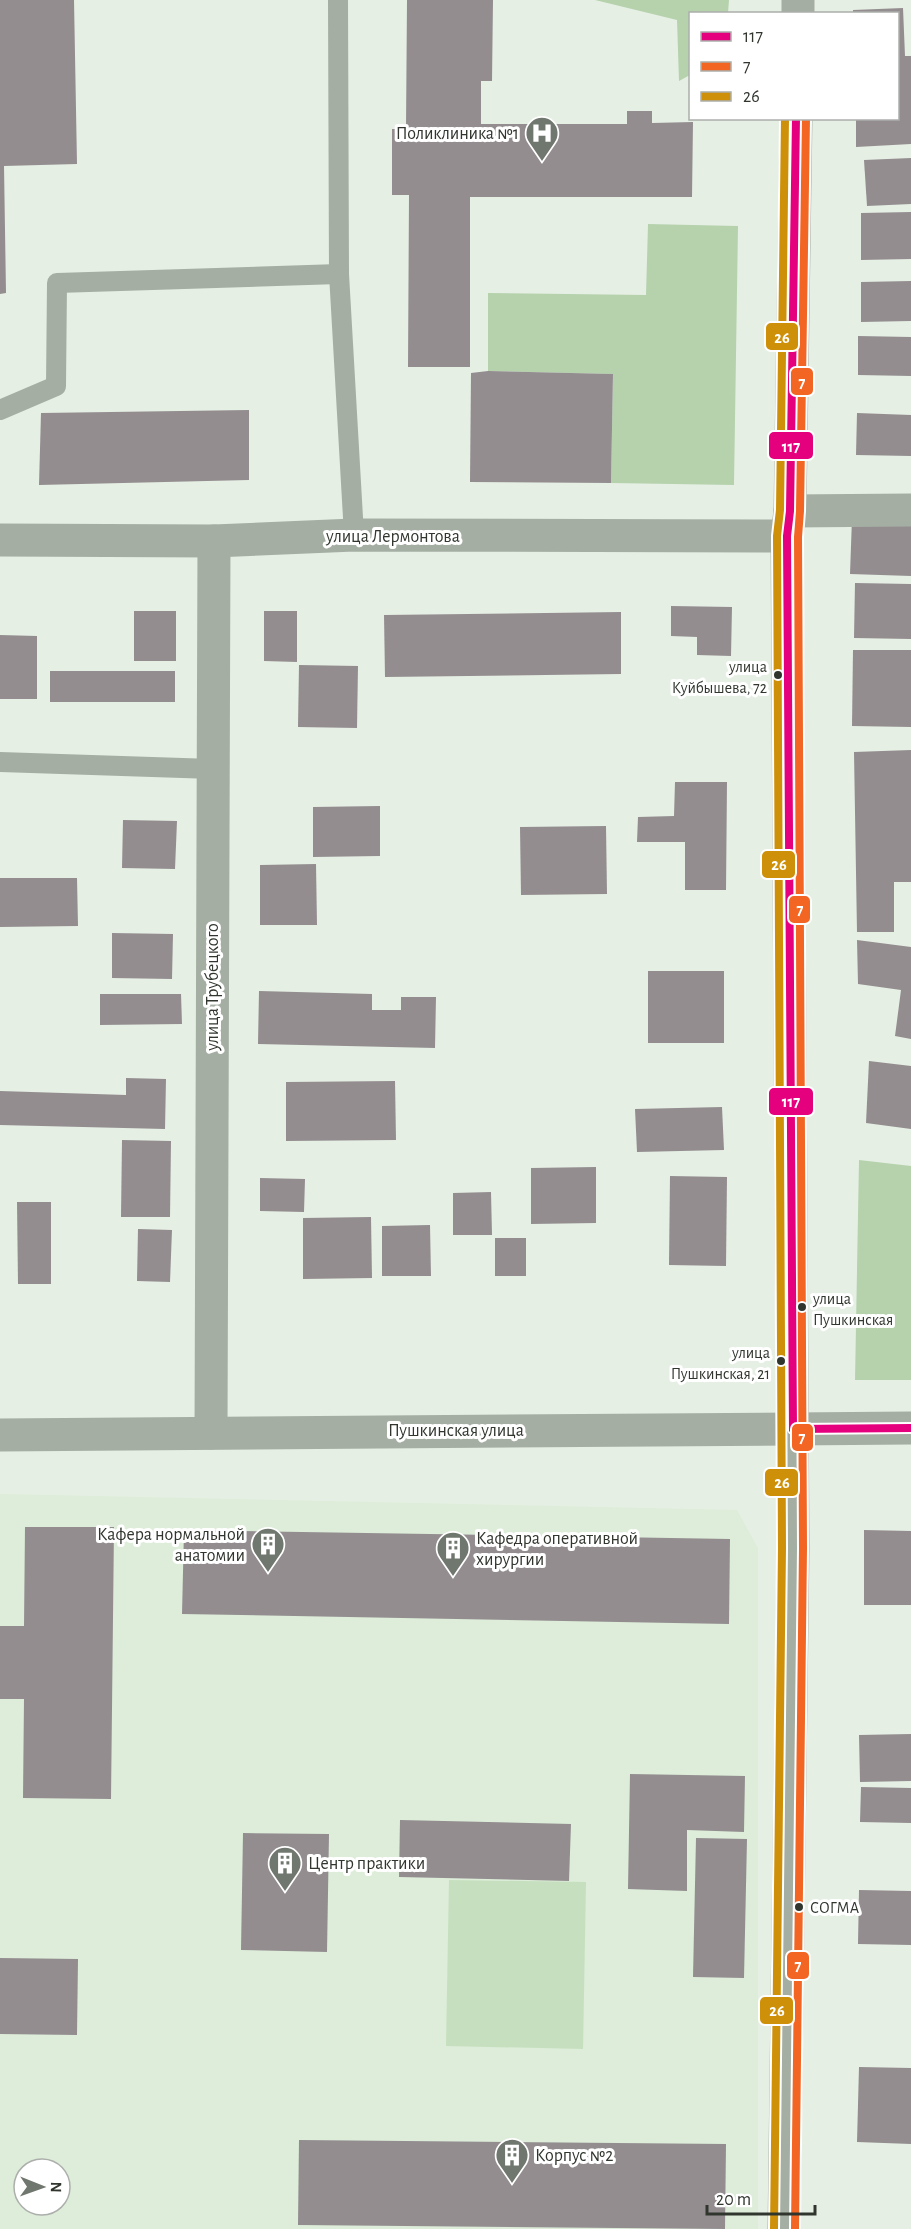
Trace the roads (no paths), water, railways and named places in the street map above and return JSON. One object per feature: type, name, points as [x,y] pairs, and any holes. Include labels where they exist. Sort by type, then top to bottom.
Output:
[{"type":"street","points":[[784,2229],[793,1548],[788,524],[796,120]]},
{"type":"street","name":"улица Лермонтова","points":[[0,540],[214,541],[354,535],[788,524],[911,510]]},
{"type":"street","name":"улица Трубецкого","points":[[211,1432],[214,541]]},
{"type":"street","name":"Пушкинская улица","points":[[0,1435],[911,1428]]},
{"type":"lane","points":[[338,0],[339,274],[354,535]]},
{"type":"lane","points":[[0,410],[56,386],[57,283],[339,274]]},
{"type":"lane","points":[[0,762],[213,769]]},
{"type":"place","name":"Поликлиника №1","points":[[542,162]]},
{"type":"place","name":"улица Куйбышева, 72","points":[[778,675]]},
{"type":"place","name":"улица Пушкинская","points":[[802,1307]]},
{"type":"place","name":"улица Пушкинская, 21","points":[[781,1361]]},
{"type":"place","name":"Кафера нормальной анатомии","points":[[268,1573]]},
{"type":"place","name":"Кафедра оперативной хирургии","points":[[453,1577]]},
{"type":"place","name":"Центр практики","points":[[285,1892]]},
{"type":"place","name":"СОГМА","points":[[799,1907]]},
{"type":"place","name":"Корпус №2","points":[[512,2184]]}]
